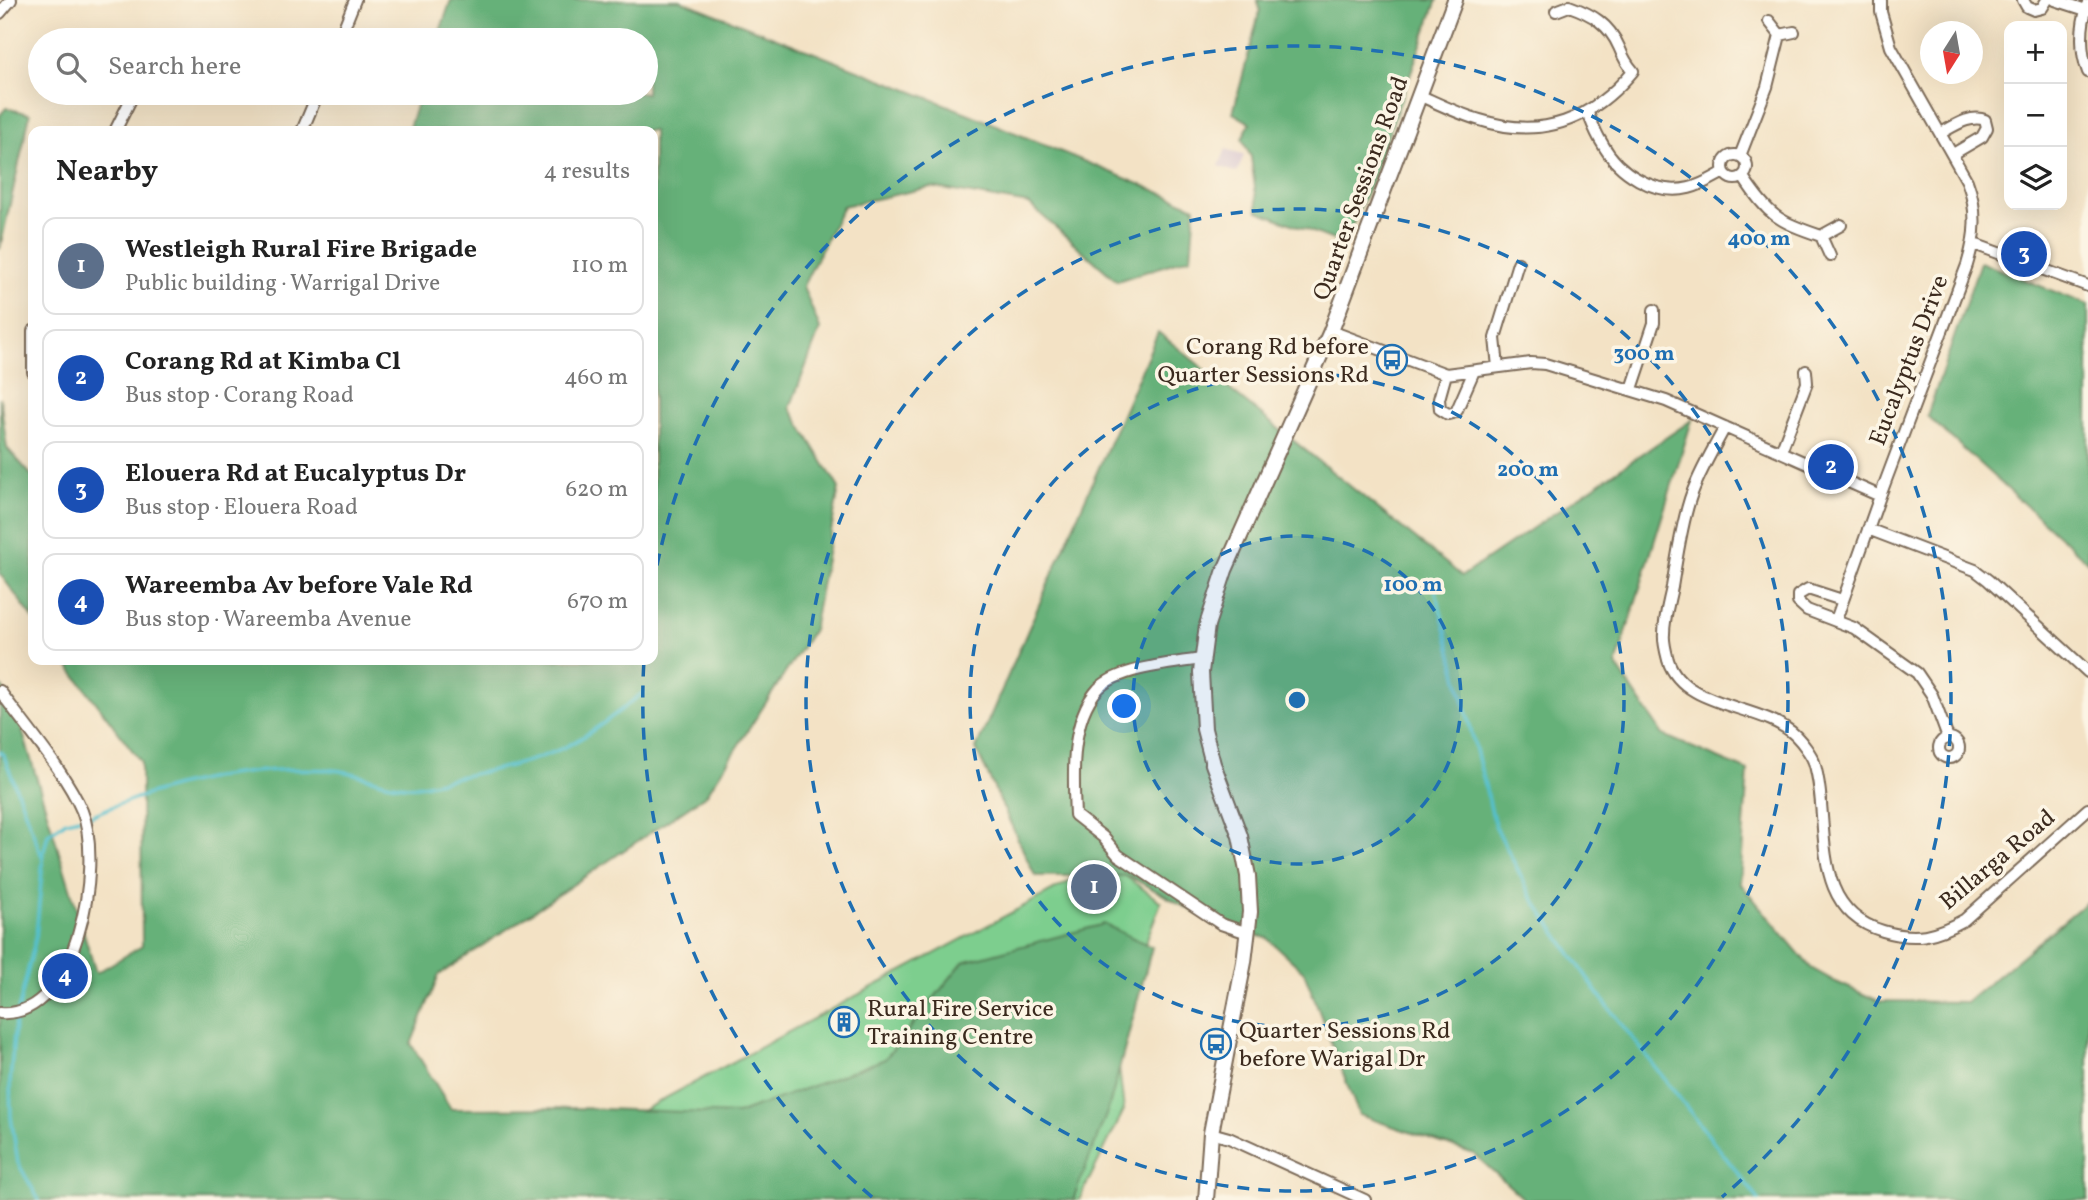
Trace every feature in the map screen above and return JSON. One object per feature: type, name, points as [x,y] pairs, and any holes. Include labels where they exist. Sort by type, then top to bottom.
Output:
[{"type":"main road","name":"Quarter Sessions Road","points":[[1206,1200],[1212,1133],[1248,933],[1248,876],[1240,836],[1213,764],[1204,729],[1202,659],[1207,625],[1218,586],[1331,331],[1455,0]]},
{"type":"street","points":[[0,13],[10,0]]},
{"type":"street","points":[[344,28],[355,0]]},
{"type":"street","name":"Eucalyptus Drive","points":[[1836,620],[1974,244],[1975,219],[1971,192],[1953,154],[1891,47],[1881,12],[1881,0]]},
{"type":"street","points":[[2023,0],[2027,7],[2034,10],[2042,8],[2047,0]]},
{"type":"street","points":[[2055,0],[2087,7],[2082,38],[2088,72]]},
{"type":"street","points":[[1419,96],[1480,120],[1508,126],[1537,128],[1588,113],[1619,88],[1633,71],[1605,24],[1598,18],[1569,3],[1556,11]]},
{"type":"street","points":[[1769,21],[1780,34]]},
{"type":"street","points":[[1780,34],[1794,32]]},
{"type":"street","points":[[1740,156],[1767,87],[1780,34]]},
{"type":"street","points":[[118,126],[128,105]]},
{"type":"street","points":[[304,126],[313,105]]},
{"type":"street","points":[[1588,113],[1602,145],[1619,165],[1636,179],[1656,187],[1675,190],[1705,183],[1724,172]]},
{"type":"street","points":[[1941,133],[1970,119],[1985,120],[1987,128],[1982,137],[1953,154]]},
{"type":"street","points":[[1724,172],[1727,159],[1740,156]]},
{"type":"street","points":[[1740,156],[1747,166],[1743,177]]},
{"type":"street","points":[[1724,172],[1735,179],[1743,177]]},
{"type":"street","points":[[1743,177],[1761,204],[1775,217],[1821,236],[1830,256]]},
{"type":"street","points":[[1821,236],[1841,225]]},
{"type":"street","points":[[1974,244],[2088,286]]},
{"type":"street","points":[[1498,367],[1495,338],[1518,263]]},
{"type":"street","points":[[1632,389],[1654,323],[1654,310]]},
{"type":"street","points":[[1331,331],[1446,374],[1545,364],[1632,389],[1675,404],[1880,496]]},
{"type":"street","points":[[1446,374],[1439,399],[1440,409],[1448,414],[1456,412],[1474,371]]},
{"type":"street","points":[[1781,451],[1807,383],[1806,371]]},
{"type":"street","name":"Billarga Road","points":[[1725,427],[1690,497],[1682,528],[1663,635],[1668,661],[1676,676],[1689,689],[1777,724],[1795,735],[1814,760],[1828,874],[1839,898],[1854,915],[1876,929],[1896,935],[1919,937],[1940,933],[1964,920],[2088,809]]},
{"type":"street","points":[[1868,529],[1983,575],[2088,672]]},
{"type":"street","points":[[1842,600],[1808,589],[1798,595],[1800,606],[1854,628],[1917,673],[1932,695],[1948,738]]},
{"type":"street","points":[[1202,659],[1158,665],[1119,677],[1099,688],[1084,712],[1075,758],[1075,815],[1118,855],[1221,924],[1248,933]]},
{"type":"street","points":[[0,691],[72,790],[83,812],[89,837],[90,867],[82,926],[63,974],[27,1009],[12,1014],[0,1013]]},
{"type":"street","points":[[1111,846],[1118,833]]},
{"type":"street","points":[[1212,1133],[1225,1136],[1365,1200]]},
{"type":"shaded area","points":[[1226,149],[1244,155],[1237,173],[1219,166]]},
{"type":"green space","points":[[451,0],[680,0],[967,113],[1195,207],[1191,257],[1117,281],[1029,204],[931,187],[843,206],[803,286],[820,329],[790,408],[839,488],[813,630],[706,795],[439,975],[411,1044],[451,1109],[577,1108],[737,1114],[885,1059],[963,962],[1104,924],[1152,947],[1109,1107],[1073,1200],[0,1200],[0,684],[15,707],[96,973],[142,946],[141,762],[68,665],[658,665],[658,126],[410,126],[416,105],[658,105],[658,28],[441,28]]},
{"type":"green space","points":[[1257,0],[1437,0],[1370,186],[1344,244],[1258,211],[1251,157],[1242,139],[1250,123],[1233,113],[1260,10]]},
{"type":"green space","points":[[6,108],[30,114],[0,249],[0,115]]},
{"type":"green space","points":[[1980,262],[2088,305],[2088,562],[1927,416]]},
{"type":"green space","points":[[1158,332],[1462,576],[1692,420],[1616,665],[1663,735],[1748,771],[1740,883],[1811,968],[1836,982],[1879,1001],[1966,1002],[2088,901],[2088,1200],[1525,1200],[1474,1154],[1359,1115],[1304,972],[1267,938],[1254,935],[1240,937],[1129,876],[1035,876],[976,749]]},
{"type":"green space","points":[[0,397],[7,448],[28,471],[28,611],[0,574]]},
{"type":"green space","points":[[1106,862],[1161,902],[1114,1025],[1124,1110],[1079,1200],[475,1200]]},
{"type":"waterway","points":[[1433,580],[1495,825],[1531,896],[1602,999],[1759,1200]]},
{"type":"waterway","points":[[90,816],[119,804],[179,786],[270,770],[343,771],[394,784],[416,786],[499,769],[565,747],[596,728],[644,692]]},
{"type":"waterway","points":[[0,752],[4,756],[43,859],[36,937],[15,1023],[10,1082],[11,1117],[18,1163],[39,1200]]},
{"type":"waterway","points":[[43,855],[48,834],[66,821],[79,818]]},
{"type":"place","name":"Elouera Rd at Eucalyptus Dr","points":[[2024,254]]},
{"type":"place","name":"Corang Rd before Quarter Sessions Rd","points":[[1392,360]]},
{"type":"place","name":"Corang Rd at Kimba Cl","points":[[1831,467]]},
{"type":"place","name":"Westleigh Rural Fire Brigade","points":[[1094,887]]},
{"type":"place","name":"Wareemba Av before Vale Rd","points":[[65,976]]},
{"type":"place","name":"Rural Fire Service Training Centre","points":[[844,1022]]},
{"type":"place","name":"Quarter Sessions Rd before Warigal Dr","points":[[1216,1044]]}]
